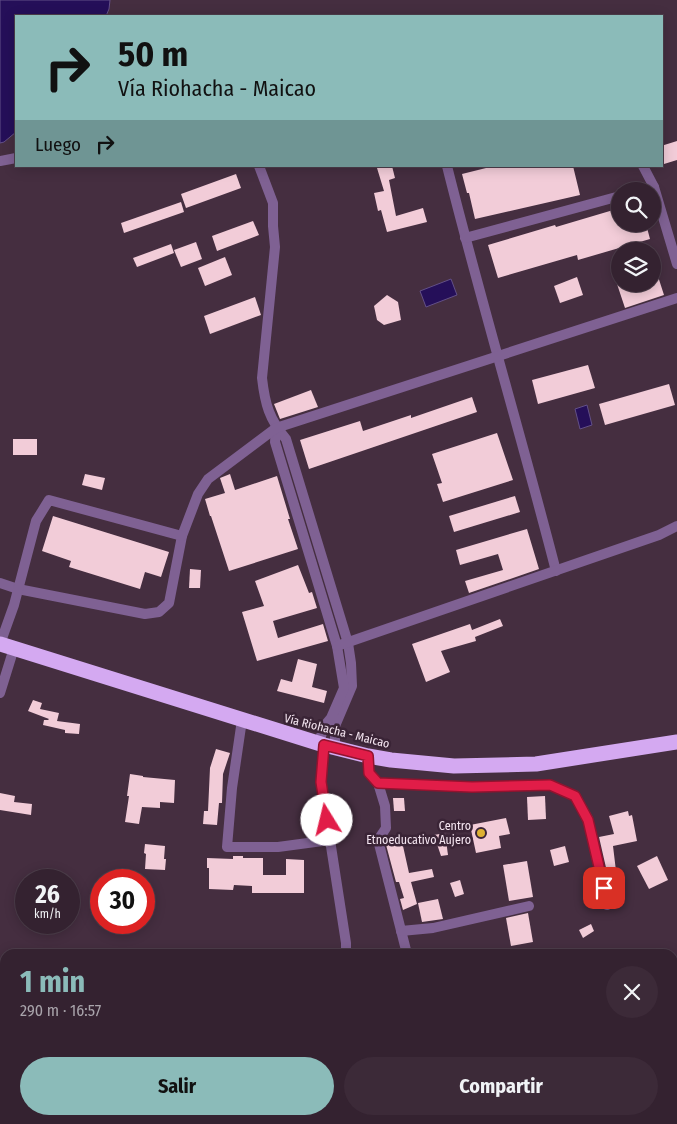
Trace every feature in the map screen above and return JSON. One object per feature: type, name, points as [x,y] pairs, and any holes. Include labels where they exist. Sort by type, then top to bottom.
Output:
[{"type":"highway","name":"Vía Riohacha - Maicao","points":[[5,645],[325,746],[391,760],[454,766],[536,764],[677,742]]},
{"type":"street","points":[[0,162],[15,158]]},
{"type":"street","points":[[259,167],[273,203],[275,247],[262,378],[264,395],[272,420],[286,440],[348,643],[351,663],[352,686],[331,725],[325,746],[321,782],[346,949]]},
{"type":"street","points":[[447,167],[556,570]]},
{"type":"street","points":[[644,167],[651,182]]},
{"type":"street","points":[[465,238],[611,198]]},
{"type":"street","points":[[661,210],[677,264]]},
{"type":"street","points":[[0,582],[18,589],[146,614],[159,612],[169,603],[182,536],[198,494],[208,479],[276,428],[677,298]]},
{"type":"street","points":[[276,428],[275,442],[337,646],[344,688],[331,718],[325,746]]},
{"type":"street","points":[[0,693],[5,645],[18,589],[36,521],[49,500],[182,536]]},
{"type":"street","points":[[337,646],[659,535],[677,526]]},
{"type":"street","points":[[242,720],[232,788],[227,847],[278,847],[330,840]]},
{"type":"street","points":[[368,756],[369,773],[378,783],[385,806],[386,828],[378,840],[406,949]]},
{"type":"street","points":[[378,783],[472,787],[550,785],[575,796],[588,820],[607,905]]},
{"type":"street","points":[[401,931],[433,928],[528,906]]},
{"type":"shaded area","points":[[0,0],[110,0],[106,15],[15,15],[15,133],[0,143]]},
{"type":"shaded area","points":[[451,279],[457,295],[426,307],[420,291]]},
{"type":"shaded area","points":[[587,405],[592,425],[580,429],[575,409]]},
{"type":"building","points":[[677,141],[677,160],[664,164],[663,145]]},
{"type":"building","points":[[392,167],[395,178],[389,180],[396,216],[423,208],[427,222],[387,232],[381,210],[378,211],[374,193],[384,191],[377,168]]},
{"type":"building","points":[[490,167],[573,167],[580,195],[475,219],[462,174]]},
{"type":"building","points":[[236,174],[241,188],[186,208],[181,194]]},
{"type":"building","points":[[181,202],[184,212],[124,233],[121,223]]},
{"type":"building","points":[[611,211],[611,232],[648,232],[650,239],[640,242],[611,242],[611,250],[578,260],[577,255],[498,278],[488,245],[555,225],[556,227]]},
{"type":"building","points":[[253,221],[259,235],[217,251],[212,236]]},
{"type":"building","points":[[196,242],[202,259],[181,267],[174,250]]},
{"type":"building","points":[[171,244],[174,253],[137,267],[133,258]]},
{"type":"building","points":[[225,257],[232,275],[205,286],[198,268]]},
{"type":"building","points":[[577,277],[583,295],[560,303],[554,286]]},
{"type":"building","points":[[661,286],[664,295],[625,308],[620,292],[661,292]]},
{"type":"building","points":[[387,295],[398,302],[401,320],[384,325],[377,320],[374,306]]},
{"type":"building","points":[[255,297],[261,315],[210,334],[204,316]]},
{"type":"building","points":[[588,365],[595,388],[538,404],[532,380]]},
{"type":"building","points":[[669,384],[675,405],[605,425],[599,404]]},
{"type":"building","points":[[311,390],[318,407],[280,419],[274,404]]},
{"type":"building","points":[[472,397],[477,412],[309,469],[300,440],[360,421],[363,431],[411,415],[411,418]]},
{"type":"building","points":[[497,433],[513,480],[443,502],[437,484],[442,483],[432,454]]},
{"type":"building","points":[[13,439],[37,439],[37,455],[13,455]]},
{"type":"building","points":[[85,474],[105,478],[102,490],[82,485]]},
{"type":"building","points":[[230,474],[235,490],[277,476],[298,549],[229,571],[205,499],[225,493],[220,478]]},
{"type":"building","points":[[515,496],[520,512],[454,532],[449,516]]},
{"type":"building","points":[[53,516],[169,552],[161,577],[145,572],[140,589],[69,567],[71,561],[42,551]]},
{"type":"building","points":[[527,529],[539,569],[469,593],[465,581],[503,570],[498,554],[460,565],[456,550]]},
{"type":"building","points":[[298,565],[309,593],[312,592],[317,608],[273,621],[278,638],[323,624],[328,641],[257,661],[242,612],[264,606],[255,581]]},
{"type":"building","points":[[190,569],[201,570],[200,588],[189,588]]},
{"type":"building","points":[[500,619],[503,626],[475,637],[476,641],[441,651],[450,672],[426,682],[412,644],[470,624],[472,630]]},
{"type":"building","points":[[298,659],[317,664],[312,687],[327,691],[324,703],[277,691],[281,679],[292,682]]},
{"type":"building","points":[[33,700],[42,703],[40,709],[59,713],[57,721],[80,724],[79,734],[65,733],[65,730],[43,725],[44,720],[49,719],[28,711]]},
{"type":"building","points":[[216,749],[230,753],[223,774],[222,803],[219,803],[217,825],[203,824],[204,811],[208,811],[210,768]]},
{"type":"building","points":[[130,774],[175,780],[174,803],[160,802],[160,808],[142,807],[139,824],[125,822]]},
{"type":"building","points":[[0,793],[15,796],[14,802],[32,804],[31,815],[0,810]]},
{"type":"building","points":[[545,796],[546,819],[528,820],[527,797]]},
{"type":"building","points":[[393,798],[404,798],[405,811],[394,811]]},
{"type":"building","points":[[628,811],[629,816],[632,815],[637,841],[613,846],[616,871],[607,872],[599,837],[614,834],[609,816]]},
{"type":"building","points":[[506,818],[510,834],[499,836],[501,848],[476,853],[470,825]]},
{"type":"building","points":[[445,833],[448,855],[441,856],[434,835]]},
{"type":"building","points":[[401,837],[409,873],[432,869],[434,877],[411,882],[417,904],[403,910],[400,899],[404,898],[399,882],[396,882],[385,841]]},
{"type":"building","points":[[145,844],[165,846],[165,870],[145,869],[146,854],[144,853]]},
{"type":"building","points":[[565,846],[569,862],[554,866],[550,850]]},
{"type":"building","points":[[233,856],[263,858],[263,875],[286,875],[286,859],[304,860],[304,893],[252,893],[252,886],[234,885],[233,890],[209,889],[207,858],[233,859]]},
{"type":"building","points":[[657,856],[668,880],[649,889],[637,866]]},
{"type":"building","points":[[527,861],[533,897],[509,901],[503,865]]},
{"type":"building","points":[[460,880],[464,894],[455,897],[450,883]]},
{"type":"building","points":[[438,899],[443,919],[422,922],[418,903]]},
{"type":"building","points":[[528,913],[533,942],[511,946],[506,918]]},
{"type":"building","points":[[591,924],[594,931],[583,938],[579,930]]},
{"type":"place","name":"Centro Etnoeducativo Aujero","points":[[481,833]]},
{"type":"route","points":[[327,820],[321,782],[324,745],[368,756],[369,773],[378,783],[472,787],[550,785],[575,796],[588,820],[604,888]]}]
